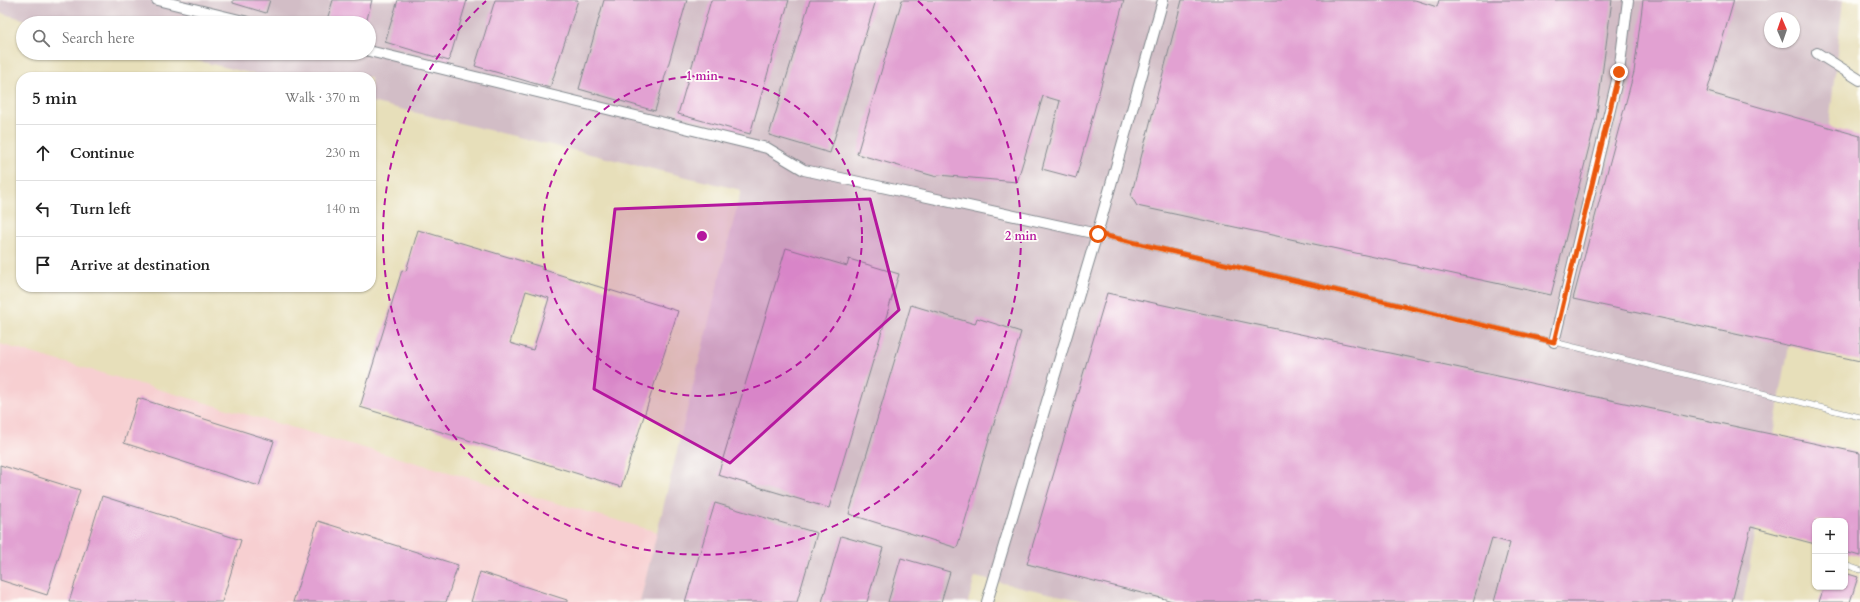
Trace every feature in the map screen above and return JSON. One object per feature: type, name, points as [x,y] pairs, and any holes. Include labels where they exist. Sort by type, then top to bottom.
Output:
[{"type":"street","points":[[157,0],[223,16]]},
{"type":"street","points":[[987,602],[1098,234],[1163,0]]},
{"type":"street","points":[[1554,342],[1619,72],[1628,0]]},
{"type":"street","points":[[376,53],[767,148],[804,170],[1098,234]]},
{"type":"street","points":[[1817,53],[1860,80]]},
{"type":"lane","points":[[1098,234],[1554,342],[1860,417]]},
{"type":"lane","points":[[1848,566],[1860,570]]},
{"type":"highlighted area","points":[[870,199],[899,310],[730,463],[594,389],[615,209]]},
{"type":"shaded area","points":[[0,0],[1843,0],[1830,117],[1743,602],[1089,602],[975,577],[968,602],[640,602],[741,190],[376,103],[376,72],[245,72],[194,60],[376,60],[376,16],[16,16],[16,17],[0,13]]},
{"type":"shaded area","points":[[0,344],[658,532],[640,602],[0,602]]},
{"type":"building","points":[[233,0],[270,0],[266,13],[233,3]]},
{"type":"building","points":[[333,0],[372,0],[368,16],[328,16]]},
{"type":"building","points":[[398,0],[467,0],[449,61],[385,42]]},
{"type":"building","points":[[495,0],[578,0],[550,88],[475,66]]},
{"type":"building","points":[[604,0],[687,0],[655,111],[579,89]]},
{"type":"building","points":[[711,0],[789,0],[750,134],[678,114]]},
{"type":"building","points":[[810,0],[876,0],[830,153],[769,135]]},
{"type":"building","points":[[902,0],[1124,0],[1076,178],[1042,169],[1060,101],[1043,96],[1017,182],[938,175],[937,177],[857,154]]},
{"type":"building","points":[[1182,0],[1415,0],[1437,7],[1439,0],[1612,0],[1596,120],[1551,295],[1137,206],[1131,196]]},
{"type":"building","points":[[1643,0],[1734,0],[1707,92],[1860,136],[1860,361],[1573,299],[1634,72]]},
{"type":"building","points":[[418,230],[542,267],[541,269],[678,311],[621,487],[360,407],[402,270],[406,271]],"holes":[[[526,291],[549,298],[533,350],[510,343]]]},
{"type":"building","points":[[786,248],[847,266],[849,259],[899,274],[829,508],[718,475]]},
{"type":"building","points":[[1107,293],[1860,453],[1860,556],[1848,553],[1848,518],[1812,518],[1812,543],[1751,527],[1732,602],[1494,602],[1510,543],[1492,538],[1473,602],[1177,602],[1027,564]]},
{"type":"building","points":[[911,305],[975,324],[977,318],[1021,332],[957,548],[849,514]]},
{"type":"building","points":[[138,398],[274,441],[259,486],[124,443]]},
{"type":"building","points":[[0,465],[80,490],[47,595],[0,580]]},
{"type":"building","points":[[102,496],[241,540],[222,602],[69,602]]},
{"type":"building","points":[[715,503],[817,533],[797,602],[685,602]]},
{"type":"building","points":[[318,521],[458,565],[446,602],[293,602]]},
{"type":"building","points":[[841,536],[883,548],[867,602],[822,602]]},
{"type":"building","points":[[901,558],[950,572],[941,602],[888,602]]},
{"type":"building","points":[[480,572],[567,600],[567,602],[471,602]]},
{"type":"building","points":[[1848,574],[1858,577],[1850,602],[1819,602],[1823,590],[1848,590]]},
{"type":"route","points":[[1098,234],[1554,342],[1619,72]]}]
